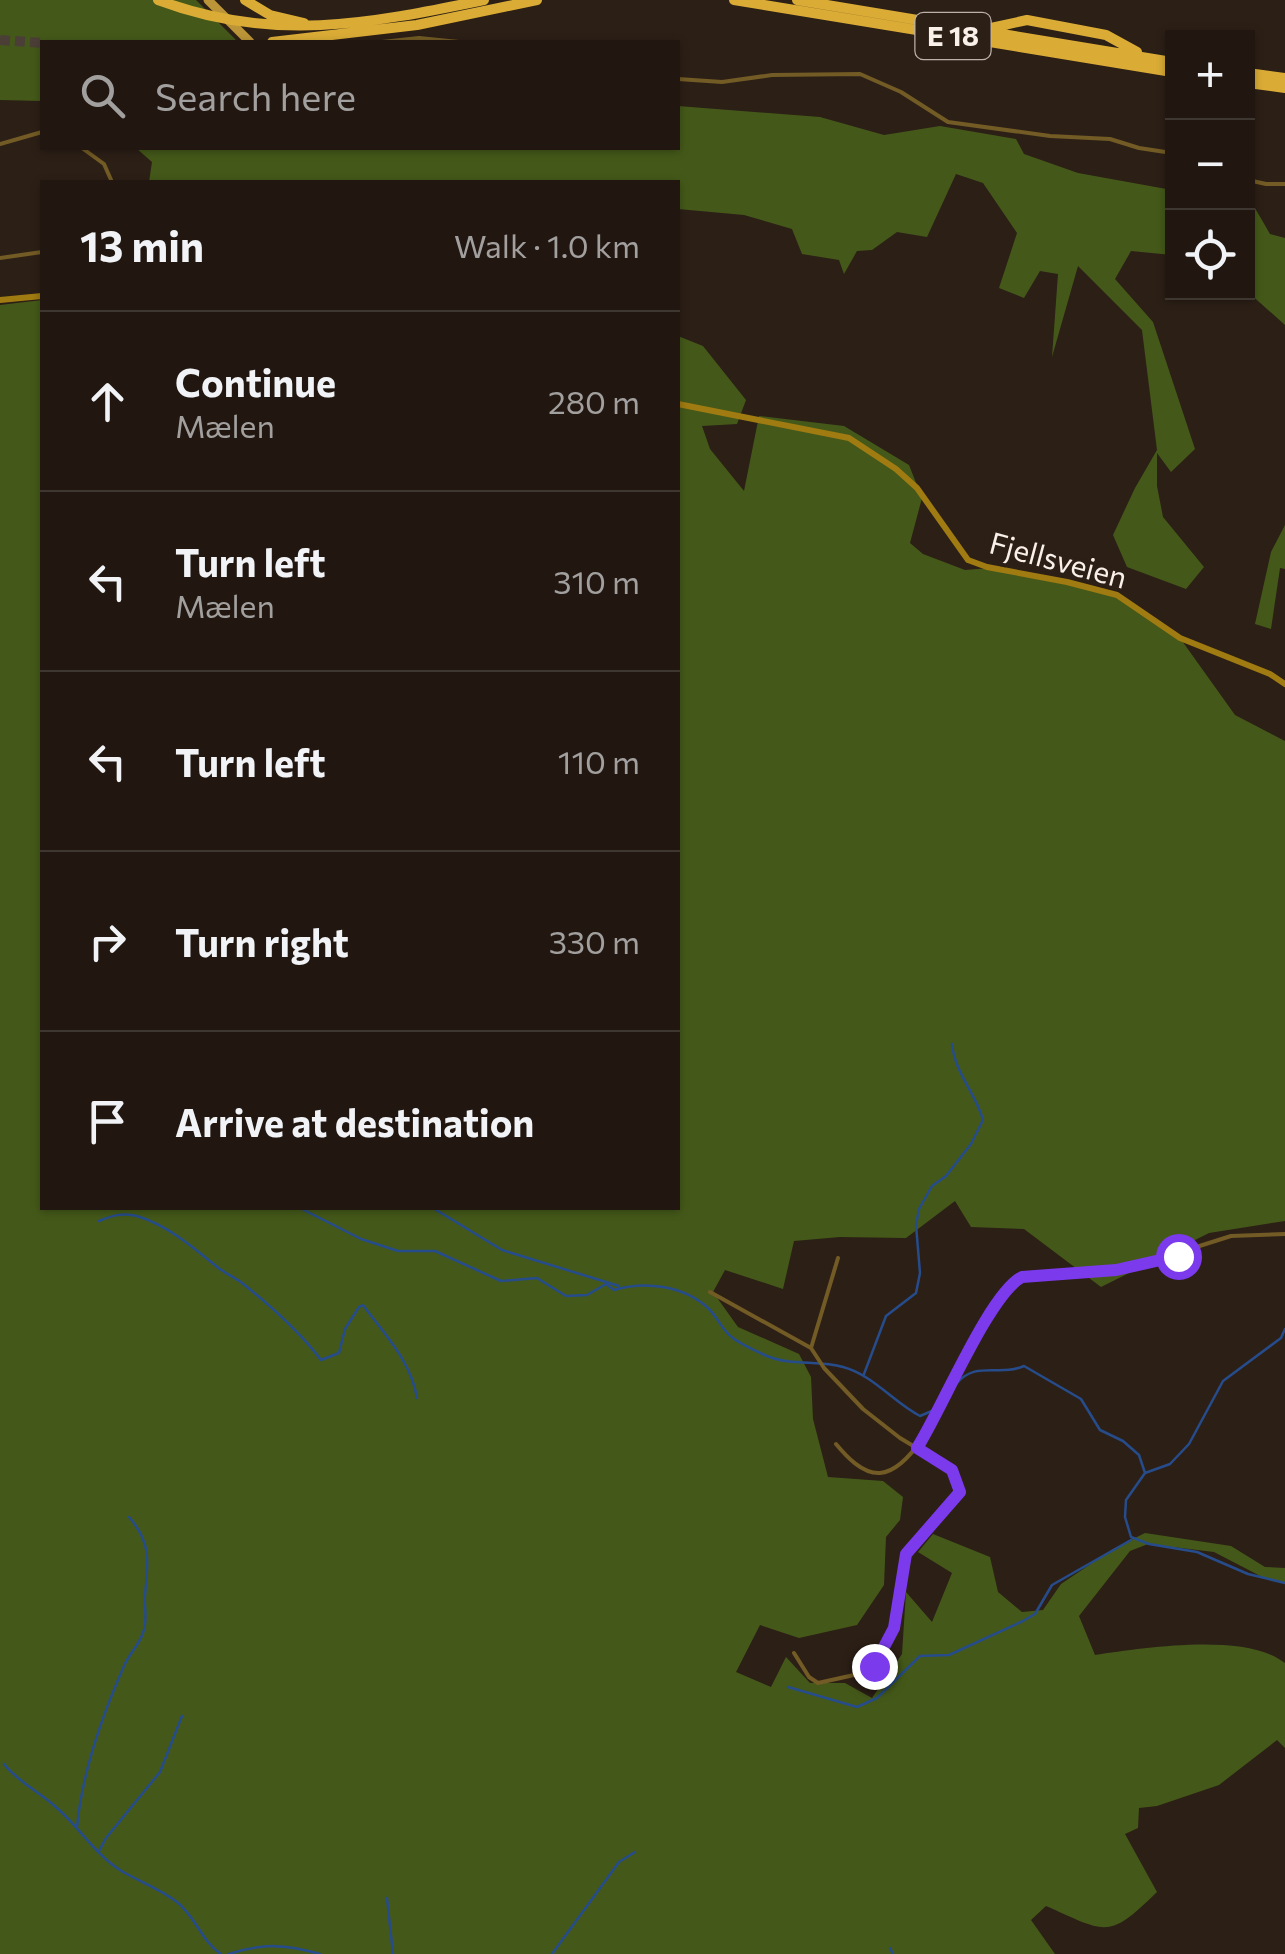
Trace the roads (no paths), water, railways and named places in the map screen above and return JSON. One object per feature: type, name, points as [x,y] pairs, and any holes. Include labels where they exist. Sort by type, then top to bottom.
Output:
[{"type":"highway","points":[[158,0],[192,13],[275,28],[360,24],[484,0]]},
{"type":"highway","points":[[245,0],[289,21],[360,24]]},
{"type":"highway","points":[[354,40],[538,0]]},
{"type":"highway","name":"E 18","points":[[734,0],[1165,71]]},
{"type":"highway","name":"E 18","points":[[797,0],[1165,61]]},
{"type":"highway","points":[[950,25],[991,28],[1026,20],[1106,35],[1165,60]]},
{"type":"highway","points":[[301,40],[417,25]]},
{"type":"highway","points":[[1255,74],[1285,78]]},
{"type":"highway","points":[[1255,84],[1285,88]]},
{"type":"main road","points":[[210,1],[248,40]]},
{"type":"main road","points":[[0,300],[40,296]]},
{"type":"main road","name":"Fjellsveien","points":[[680,404],[849,438],[918,488],[968,560],[1117,595],[1180,638],[1270,674],[1285,684]]},
{"type":"street","points":[[400,40],[439,40]]},
{"type":"street","points":[[680,79],[722,82],[772,75],[860,74],[901,92],[948,122],[1050,136],[1100,138],[1165,152]]},
{"type":"street","points":[[0,144],[40,133]]},
{"type":"street","points":[[85,150],[104,164],[111,180]]},
{"type":"street","points":[[1255,182],[1285,184]]},
{"type":"street","points":[[0,258],[40,252]]},
{"type":"street","points":[[836,1444],[852,1461],[879,1473],[900,1464],[917,1448],[989,1317],[1019,1278],[1127,1269],[1178,1256],[1231,1236],[1285,1234]]},
{"type":"street","points":[[811,1348],[838,1258]]},
{"type":"street","points":[[710,1292],[811,1348],[824,1368],[863,1409],[952,1470],[960,1492],[906,1554],[894,1628],[886,1648],[866,1672],[828,1683],[811,1680],[794,1653]]},
{"type":"waterway","points":[[864,1374],[886,1316],[916,1293],[920,1273],[916,1225],[919,1209],[932,1186],[946,1176],[971,1144],[983,1120],[957,1065],[952,1044]]},
{"type":"waterway","points":[[304,1210],[361,1239],[398,1251],[435,1251],[501,1281],[537,1278],[566,1296],[587,1295],[606,1284],[614,1290],[638,1286],[675,1290],[698,1300],[733,1338],[767,1356],[854,1371],[920,1416],[941,1407]]},
{"type":"waterway","points":[[436,1210],[502,1250],[619,1286]]},
{"type":"waterway","points":[[99,1221],[132,1215],[169,1231],[242,1283],[294,1329],[321,1360],[339,1353],[345,1329],[363,1305],[403,1360],[417,1398]]},
{"type":"waterway","points":[[1285,1329],[1281,1338],[1223,1381],[1189,1444],[1170,1464],[1145,1473],[1126,1500],[1125,1517],[1131,1537],[1197,1552],[1248,1574],[1285,1583]]},
{"type":"waterway","points":[[956,1384],[972,1373],[1024,1366],[1081,1399],[1100,1430],[1123,1441],[1139,1455],[1145,1473]]},
{"type":"waterway","points":[[77,1827],[83,1786],[101,1725],[145,1623],[147,1554],[142,1536],[129,1517]]},
{"type":"waterway","points":[[788,1687],[857,1707],[877,1698],[920,1656],[949,1655],[1035,1614],[1052,1585],[1131,1540]]},
{"type":"waterway","points":[[99,1851],[160,1772],[182,1716]]},
{"type":"waterway","points":[[4,1764],[57,1808],[113,1865],[177,1902],[221,1954]]},
{"type":"waterway","points":[[552,1954],[619,1862],[635,1852]]},
{"type":"waterway","points":[[387,1898],[393,1954]]},
{"type":"waterway","points":[[229,1954],[274,1946],[320,1954]]},
{"type":"waterway","points":[[890,1948],[893,1954]]},
{"type":"tunnel","points":[[0,40],[40,43]]}]
